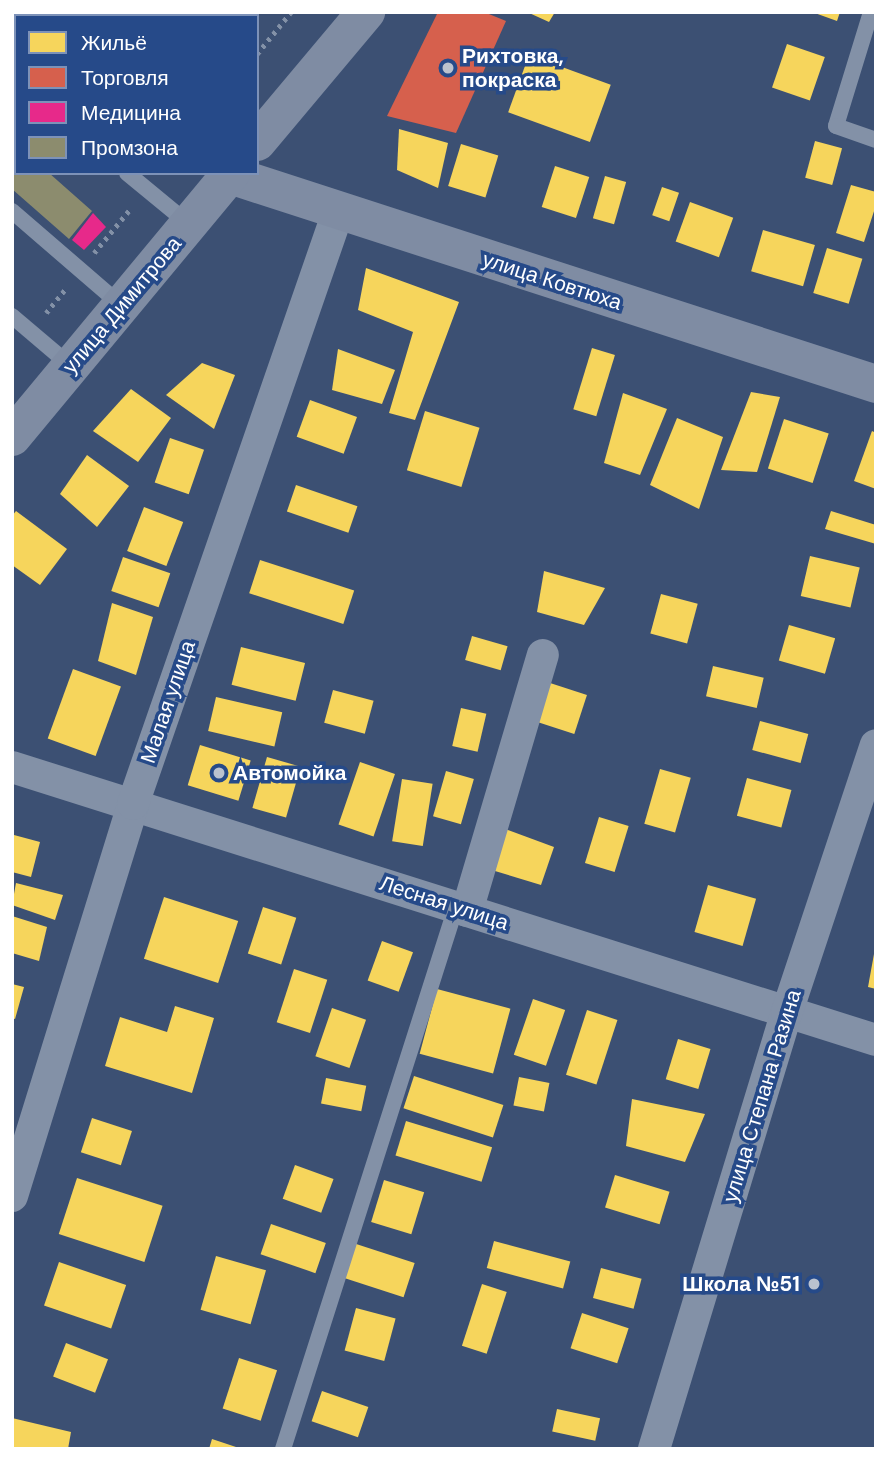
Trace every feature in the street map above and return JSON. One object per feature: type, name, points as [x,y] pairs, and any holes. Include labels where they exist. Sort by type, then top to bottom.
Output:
[{"type":"street","points":[[259,140],[366,12]]},
{"type":"street","name":"улица Димитрова","points":[[12,437],[229,175]]},
{"type":"street","name":"улица Ковтюха","points":[[233,175],[338,212],[876,384]]},
{"type":"street","name":"Малая улица","points":[[12,1196],[133,804],[338,212]]},
{"type":"street","points":[[462,909],[542,655]]},
{"type":"street","name":"улица Степана Разина","points":[[654,1449],[787,1012],[876,745]]},
{"type":"street","name":"Лесная улица","points":[[12,767],[876,1040]]},
{"type":"lane","points":[[871,12],[836,126],[876,140]]},
{"type":"lane","points":[[129,175],[190,225]]},
{"type":"lane","points":[[12,211],[122,306]]},
{"type":"lane","points":[[12,316],[71,366]]},
{"type":"lane","points":[[283,1449],[462,909]]},
{"type":"path","points":[[259,52],[291,12]]},
{"type":"building: Жильё","points":[[98,12],[222,12],[222,14]]},
{"type":"building: Жильё","points":[[527,12],[555,12],[549,22]]},
{"type":"building: Жильё","points":[[812,12],[840,12],[837,21]]},
{"type":"building: Жильё","points":[[787,44],[825,57],[810,101],[772,87]]},
{"type":"building: Жильё","points":[[529,55],[611,85],[590,142],[508,112]]},
{"type":"building: Жильё","points":[[399,129],[448,143],[438,188],[397,170]]},
{"type":"building: Жильё","points":[[815,141],[842,148],[832,185],[805,178]]},
{"type":"building: Жильё","points":[[461,144],[498,155],[485,197],[448,186]]},
{"type":"building: Жильё","points":[[555,166],[589,177],[576,218],[542,207]]},
{"type":"building: Жильё","points":[[605,176],[626,182],[614,224],[593,218]]},
{"type":"building: Жильё","points":[[851,185],[876,192],[876,205],[864,242],[836,233]]},
{"type":"building: Жильё","points":[[662,187],[679,193],[669,221],[652,215]]},
{"type":"building: Жильё","points":[[690,202],[733,218],[719,257],[676,241]]},
{"type":"building: Жильё","points":[[763,230],[815,245],[803,286],[751,271]]},
{"type":"building: Жильё","points":[[827,248],[862,259],[849,304],[813,293]]},
{"type":"building: Жильё","points":[[366,268],[459,302],[415,420],[389,413],[413,332],[358,310]]},
{"type":"building: Жильё","points":[[592,348],[615,355],[596,416],[573,409]]},
{"type":"building: Жильё","points":[[338,349],[395,370],[382,404],[332,390]]},
{"type":"building: Жильё","points":[[202,363],[235,375],[214,429],[166,395]]},
{"type":"building: Жильё","points":[[131,389],[171,418],[138,462],[93,431]]},
{"type":"building: Жильё","points":[[751,392],[780,397],[757,472],[721,470]]},
{"type":"building: Жильё","points":[[623,393],[667,409],[640,475],[604,463]]},
{"type":"building: Жильё","points":[[310,400],[357,417],[344,454],[297,437]]},
{"type":"building: Жильё","points":[[425,411],[480,428],[461,487],[407,470]]},
{"type":"building: Жильё","points":[[677,418],[723,437],[699,509],[650,485]]},
{"type":"building: Жильё","points":[[784,419],[829,434],[813,483],[768,468]]},
{"type":"building: Жильё","points":[[872,431],[876,433],[876,489],[854,481]]},
{"type":"building: Жильё","points":[[170,438],[204,450],[189,494],[155,482]]},
{"type":"building: Жильё","points":[[87,455],[129,486],[97,527],[60,494]]},
{"type":"building: Жильё","points":[[296,485],[357,506],[348,533],[287,511]]},
{"type":"building: Жильё","points":[[144,507],[183,522],[166,566],[127,551]]},
{"type":"building: Жильё","points":[[16,511],[67,549],[40,585],[12,565],[12,516]]},
{"type":"building: Жильё","points":[[831,511],[876,525],[876,544],[825,529]]},
{"type":"building: Жильё","points":[[810,556],[860,567],[850,607],[801,596]]},
{"type":"building: Жильё","points":[[123,557],[170,573],[159,607],[111,591]]},
{"type":"building: Жильё","points":[[260,560],[354,591],[343,624],[249,593]]},
{"type":"building: Жильё","points":[[544,571],[605,588],[584,625],[537,612]]},
{"type":"building: Жильё","points":[[661,594],[698,604],[687,643],[650,634]]},
{"type":"building: Жильё","points":[[112,603],[153,617],[136,675],[98,661]]},
{"type":"building: Жильё","points":[[789,625],[835,638],[825,674],[779,661]]},
{"type":"building: Жильё","points":[[472,636],[508,646],[501,670],[465,660]]},
{"type":"building: Жильё","points":[[241,647],[305,663],[296,701],[232,685]]},
{"type":"building: Жильё","points":[[713,666],[764,678],[757,708],[706,696]]},
{"type":"building: Жильё","points":[[73,669],[121,686],[96,756],[48,739]]},
{"type":"building: Жильё","points":[[547,682],[587,695],[574,734],[534,721]]},
{"type":"building: Жильё","points":[[333,690],[374,701],[365,734],[324,723]]},
{"type":"building: Жильё","points":[[216,697],[282,712],[274,746],[208,731]]},
{"type":"building: Жильё","points":[[461,708],[486,714],[478,752],[452,746]]},
{"type":"building: Жильё","points":[[760,721],[808,734],[801,763],[752,750]]},
{"type":"building: Жильё","name":"Автомойка","points":[[200,745],[251,760],[238,801],[188,785]]},
{"type":"building: Жильё","points":[[267,757],[301,767],[286,818],[252,808]]},
{"type":"building: Жильё","points":[[360,762],[395,774],[373,836],[339,824]]},
{"type":"building: Жильё","points":[[660,769],[691,778],[675,833],[644,824]]},
{"type":"building: Жильё","points":[[446,771],[474,779],[461,824],[433,816]]},
{"type":"building: Жильё","points":[[747,778],[791,790],[781,828],[737,816]]},
{"type":"building: Жильё","points":[[402,779],[433,784],[423,846],[392,841]]},
{"type":"building: Жильё","points":[[599,817],[629,826],[615,872],[585,863]]},
{"type":"building: Жильё","points":[[505,829],[554,847],[541,885],[495,871]]},
{"type":"building: Жильё","points":[[14,835],[40,842],[31,877],[12,872]]},
{"type":"building: Жильё","points":[[16,883],[63,895],[55,920],[12,905]]},
{"type":"building: Жильё","points":[[708,885],[756,899],[743,946],[694,932]]},
{"type":"building: Жильё","points":[[164,897],[238,921],[218,983],[144,959]]},
{"type":"building: Жильё","points":[[263,907],[296,918],[281,964],[248,954]]},
{"type":"building: Жильё","points":[[12,916],[47,927],[39,961],[12,953]]},
{"type":"building: Жильё","points":[[382,941],[413,952],[399,992],[368,980]]},
{"type":"building: Жильё","points":[[876,954],[876,989],[868,987]]},
{"type":"building: Жильё","points":[[294,969],[327,980],[310,1033],[277,1022]]},
{"type":"building: Жильё","points":[[12,984],[24,987],[15,1019],[12,1018]]},
{"type":"building: Жильё","points":[[437,989],[510,1009],[493,1073],[420,1054]]},
{"type":"building: Жильё","points":[[533,999],[565,1010],[546,1066],[514,1055]]},
{"type":"building: Жильё","points":[[175,1006],[214,1018],[192,1093],[105,1066],[120,1017],[167,1032]]},
{"type":"building: Жильё","points":[[332,1008],[366,1020],[349,1068],[315,1056]]},
{"type":"building: Жильё","points":[[587,1010],[617,1020],[596,1085],[566,1075]]},
{"type":"building: Жильё","points":[[678,1039],[711,1049],[698,1089],[666,1079]]},
{"type":"building: Жильё","points":[[414,1076],[503,1105],[493,1137],[403,1108]]},
{"type":"building: Жильё","points":[[519,1077],[549,1083],[544,1111],[513,1105]]},
{"type":"building: Жильё","points":[[326,1078],[366,1086],[361,1111],[321,1104]]},
{"type":"building: Жильё","points":[[632,1099],[705,1114],[685,1162],[626,1146]]},
{"type":"building: Жильё","points":[[92,1118],[132,1131],[121,1165],[81,1152]]},
{"type":"building: Жильё","points":[[406,1121],[492,1147],[482,1182],[395,1155]]},
{"type":"building: Жильё","points":[[295,1165],[334,1179],[321,1213],[283,1199]]},
{"type":"building: Жильё","points":[[615,1175],[670,1192],[660,1224],[605,1208]]},
{"type":"building: Жильё","points":[[77,1178],[163,1206],[144,1262],[59,1234]]},
{"type":"building: Жильё","points":[[384,1180],[424,1192],[411,1234],[371,1222]]},
{"type":"building: Жильё","points":[[271,1224],[326,1243],[315,1273],[261,1254]]},
{"type":"building: Жильё","points":[[494,1241],[570,1261],[563,1288],[487,1268]]},
{"type":"building: Жильё","points":[[350,1242],[415,1263],[404,1297],[339,1276]]},
{"type":"building: Жильё","points":[[216,1256],[266,1270],[251,1324],[201,1310]]},
{"type":"building: Жильё","points":[[59,1262],[126,1285],[111,1329],[44,1305]]},
{"type":"building: Жильё","points":[[601,1268],[642,1279],[634,1309],[593,1298]]},
{"type":"building: Жильё","points":[[482,1284],[507,1292],[487,1354],[462,1346]]},
{"type":"building: Жильё","points":[[356,1308],[396,1319],[384,1361],[345,1351]]},
{"type":"building: Жильё","points":[[582,1313],[629,1328],[617,1363],[571,1348]]},
{"type":"building: Жильё","points":[[66,1343],[108,1359],[95,1393],[53,1377]]},
{"type":"building: Жильё","points":[[239,1358],[277,1370],[261,1421],[223,1408]]},
{"type":"building: Жильё","points":[[322,1391],[368,1407],[358,1437],[312,1421]]},
{"type":"building: Жильё","points":[[557,1409],[600,1418],[595,1441],[552,1431]]},
{"type":"building: Жильё","points":[[12,1418],[71,1432],[68,1449],[12,1449]]},
{"type":"building: Жильё","points":[[212,1439],[239,1448],[239,1449],[209,1449]]},
{"type":"building: Торговля","name":"Рихтовка, покраска","points":[[438,12],[484,12],[506,21],[456,133],[387,116]]},
{"type":"building: Медицина","points":[[93,213],[106,227],[84,250],[72,240]]},
{"type":"building: Промзона","points":[[12,142],[14,175],[51,175],[92,211],[69,239],[12,189]]},
{"type":"place","name":"Рихтовка, покраска","points":[[448,68]]},
{"type":"place","name":"Автомойка","points":[[219,773]]},
{"type":"place","name":"Школа №51","points":[[814,1284]]}]
